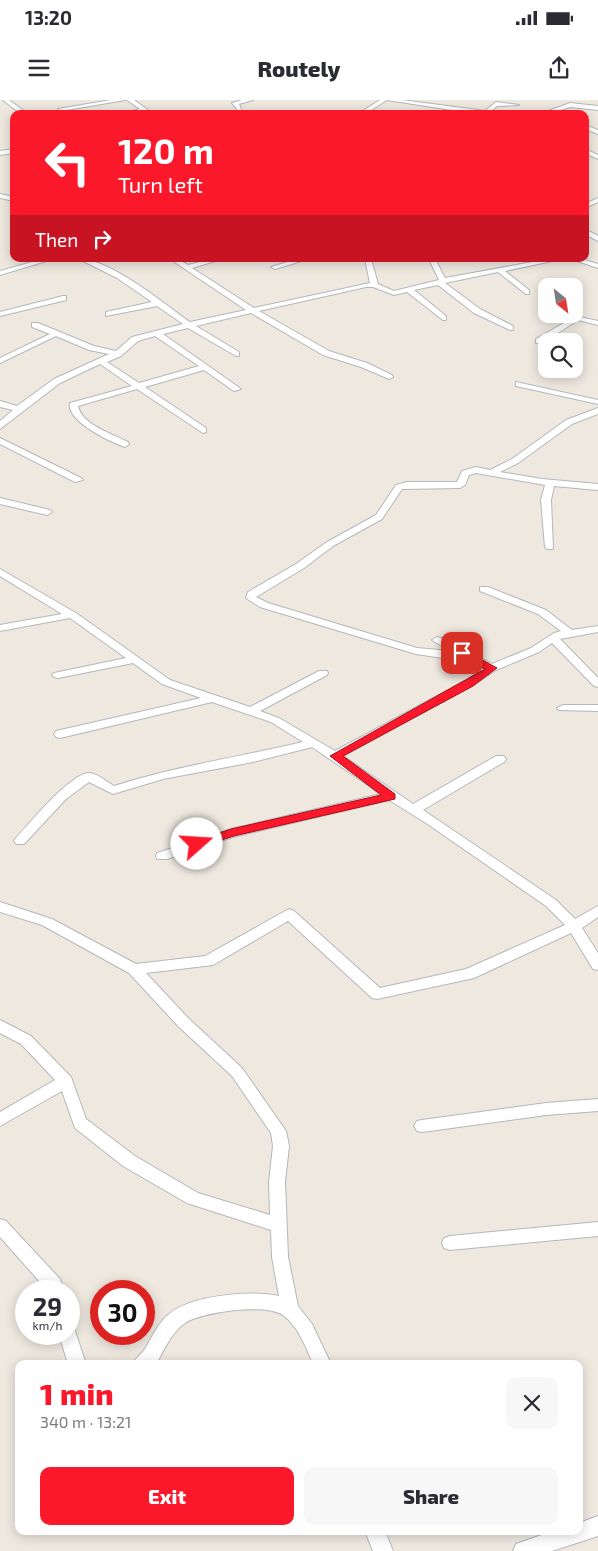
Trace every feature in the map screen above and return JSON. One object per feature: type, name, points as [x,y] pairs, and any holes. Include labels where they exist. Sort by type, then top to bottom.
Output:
[{"type":"street","points":[[7,101],[17,100]]},
{"type":"street","points":[[86,100],[99,109]]},
{"type":"street","points":[[61,109],[122,100]]},
{"type":"street","points":[[130,100],[146,110]]},
{"type":"street","points":[[237,110],[235,103],[250,100]]},
{"type":"street","points":[[366,110],[384,100]]},
{"type":"street","points":[[390,100],[459,110]]},
{"type":"street","points":[[7,101],[19,110]]},
{"type":"street","points":[[498,102],[516,105]]},
{"type":"street","points":[[553,110],[561,105],[598,108]]},
{"type":"street","points":[[0,273],[41,262]]},
{"type":"street","points":[[89,262],[120,276],[189,325],[236,354]]},
{"type":"street","points":[[177,262],[253,312],[326,354],[360,364],[389,377]]},
{"type":"street","points":[[186,268],[208,262]]},
{"type":"street","points":[[275,267],[294,262]]},
{"type":"street","points":[[369,262],[374,284]]},
{"type":"street","points":[[433,262],[441,281],[477,311],[510,328]]},
{"type":"street","points":[[0,426],[19,409],[57,381],[118,354],[129,342],[156,333],[374,284],[387,292],[543,262]]},
{"type":"street","points":[[584,262],[598,266]]},
{"type":"street","points":[[500,270],[526,292]]},
{"type":"street","points":[[408,289],[443,318]]},
{"type":"street","points":[[0,314],[63,298]]},
{"type":"street","points":[[109,314],[158,303]]},
{"type":"street","points":[[550,333],[573,316],[598,323]]},
{"type":"street","points":[[35,325],[92,348],[118,354]]},
{"type":"street","points":[[156,333],[236,389]]},
{"type":"street","points":[[0,361],[55,334]]},
{"type":"street","points":[[102,362],[203,430]]},
{"type":"street","points":[[125,444],[84,422],[72,407],[73,405],[205,367]]},
{"type":"street","points":[[519,384],[598,402]]},
{"type":"street","points":[[0,404],[19,409]]},
{"type":"street","points":[[490,473],[515,460],[569,422],[598,412]]},
{"type":"street","points":[[0,441],[78,480]]},
{"type":"street","points":[[462,653],[431,654],[264,605],[254,601],[251,598],[252,594],[300,566],[330,544],[379,517],[399,487],[415,484],[453,487],[460,485],[465,473],[469,471],[550,483],[598,487]]},
{"type":"street","points":[[550,483],[546,500],[550,547]]},
{"type":"street","points":[[0,501],[47,512]]},
{"type":"street","points":[[3,575],[72,615],[166,682],[252,711],[289,727],[335,756],[391,796],[551,903],[574,926],[598,965]]},
{"type":"street","points":[[484,589],[542,612],[568,632]]},
{"type":"street","points":[[0,628],[72,615]]},
{"type":"street","points":[[335,756],[469,684],[492,668],[535,650],[553,638],[568,632],[598,629]]},
{"type":"street","points":[[553,638],[598,684]]},
{"type":"street","points":[[437,640],[492,668]]},
{"type":"street","points":[[58,674],[134,660]]},
{"type":"street","points":[[252,711],[322,673]]},
{"type":"street","points":[[60,734],[213,698]]},
{"type":"street","points":[[563,708],[598,708]]},
{"type":"street","points":[[20,841],[74,787],[89,777],[113,790],[161,775],[253,758],[315,743]]},
{"type":"street","points":[[413,810],[500,759]]},
{"type":"street","points":[[162,856],[231,833],[391,796]]},
{"type":"street","points":[[0,907],[47,922],[134,968],[183,1022],[237,1072],[278,1130],[281,1146],[277,1182],[280,1257],[290,1309]]},
{"type":"street","points":[[134,968],[208,961],[289,914],[377,994],[469,974],[574,926],[598,910]]},
{"type":"street","points":[[0,1026],[26,1040],[66,1081],[80,1123],[129,1161],[193,1198],[278,1225]]},
{"type":"street","points":[[0,1120],[66,1081]]},
{"type":"street","points":[[422,1126],[546,1109],[598,1105]]},
{"type":"street","points":[[0,1226],[50,1280]]},
{"type":"street","points":[[450,1243],[598,1229]]},
{"type":"street","points":[[148,1360],[172,1323],[190,1312],[248,1301],[271,1300],[290,1309],[307,1330],[320,1360]]},
{"type":"street","points":[[71,1345],[75,1360]]},
{"type":"street","points":[[583,1531],[598,1526]]},
{"type":"street","points":[[377,1535],[383,1551]]},
{"type":"street","points":[[523,1551],[571,1535]]},
{"type":"route","points":[[197,844],[231,833],[391,796],[335,756],[469,684],[492,668],[462,653]]}]
